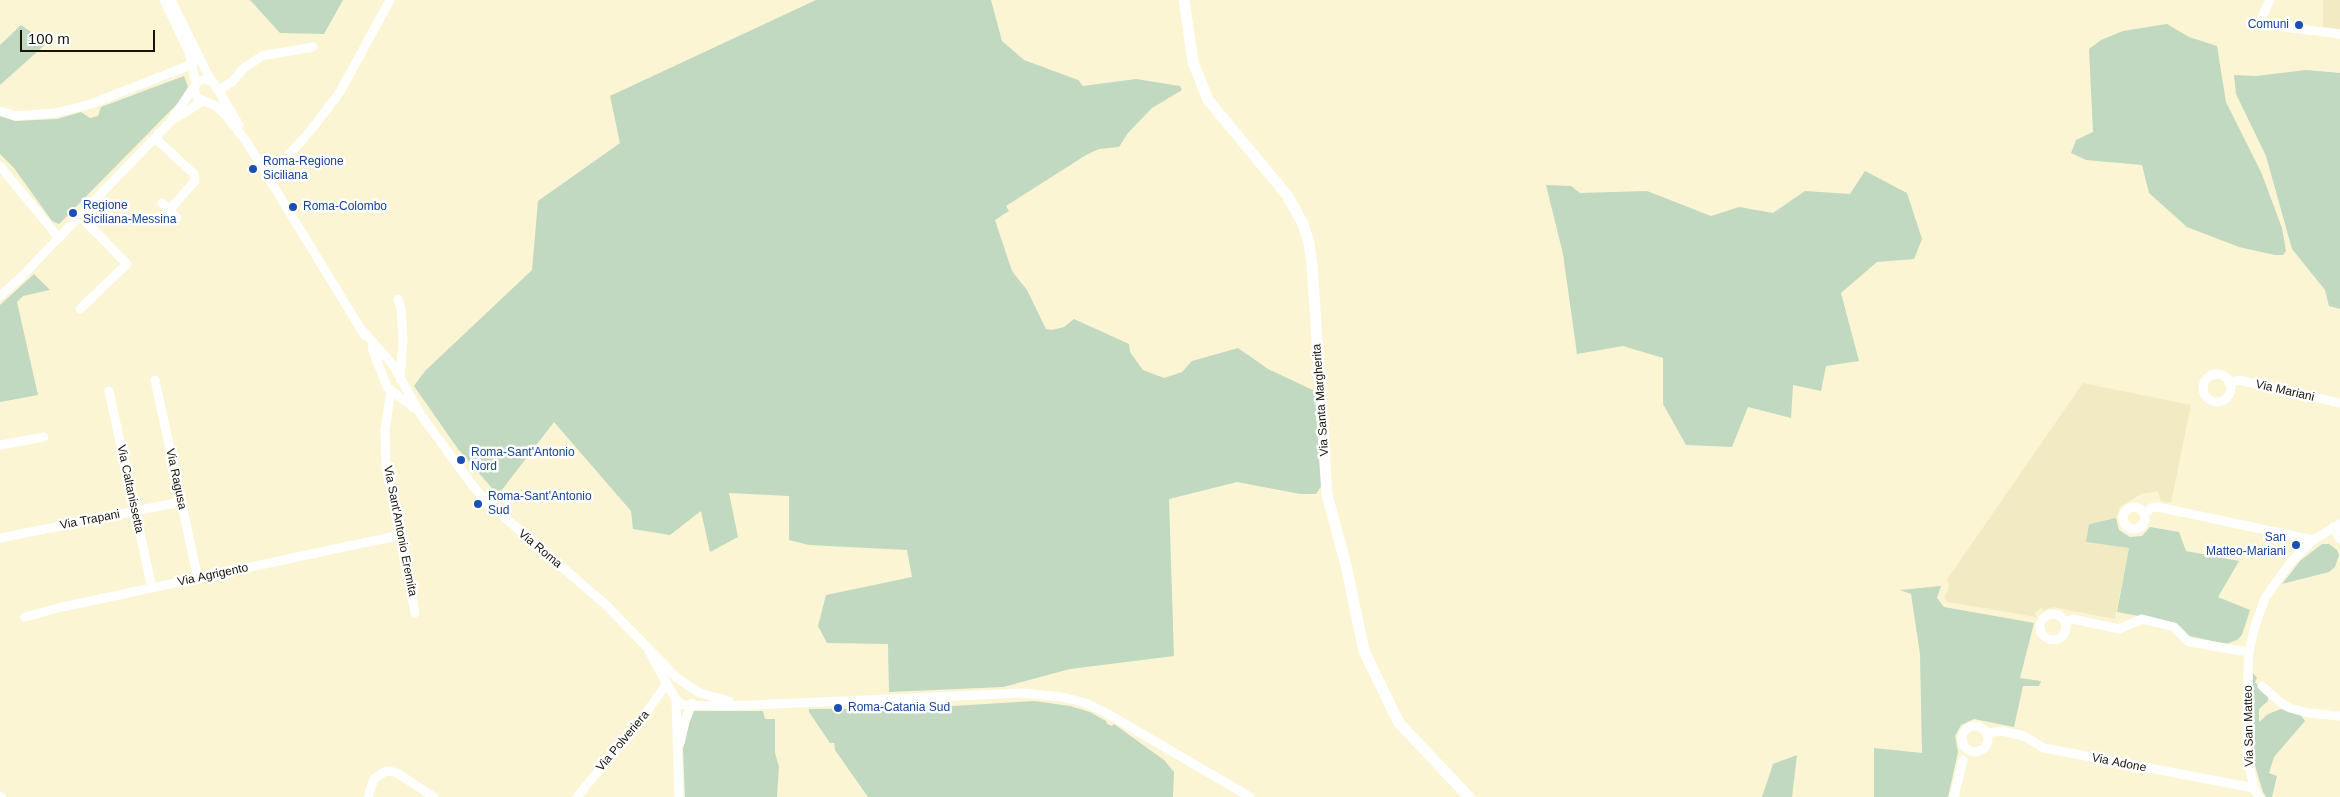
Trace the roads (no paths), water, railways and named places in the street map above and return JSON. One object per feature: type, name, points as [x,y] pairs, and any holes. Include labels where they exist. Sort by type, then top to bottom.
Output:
[{"type":"main road","name":"Via Santa Margherita","points":[[1184,0],[1193,62],[1208,100],[1287,195],[1303,224],[1309,243],[1328,495],[1346,565],[1364,652],[1399,722],[1469,797]]},
{"type":"street","points":[[164,0],[193,64],[195,95],[224,113],[246,142],[363,331],[400,380],[421,415]]},
{"type":"street","points":[[171,0],[215,87],[237,120],[246,142]]},
{"type":"street","points":[[268,178],[311,130],[340,92],[390,0]]},
{"type":"street","points":[[2270,0],[2259,24],[2340,34]]},
{"type":"street","points":[[0,296],[172,121],[195,85],[203,79],[220,89],[232,82],[244,68],[262,56],[313,46]]},
{"type":"street","points":[[0,111],[15,116],[65,110],[91,104],[193,64]]},
{"type":"street","points":[[172,121],[205,101],[214,98],[215,87]]},
{"type":"street","points":[[155,138],[194,174],[195,181],[165,206],[177,218]]},
{"type":"street","points":[[0,166],[59,238]]},
{"type":"street","points":[[80,216],[127,264],[80,310]]},
{"type":"street","points":[[392,390],[400,385],[403,340],[401,308],[398,299]]},
{"type":"street","points":[[403,340],[386,363],[387,387],[421,415]]},
{"type":"street","name":"Via Ragusa","points":[[154,380],[198,579]]},
{"type":"street","name":"Via Mariani","points":[[2229,383],[2239,380],[2340,403]]},
{"type":"street","name":"Via Sant'Antonio Eremita","points":[[392,390],[385,430],[386,466],[415,612]]},
{"type":"street","name":"Via Caltanissetta","points":[[109,391],[152,588]]},
{"type":"street","name":"Via Roma","points":[[421,415],[487,502],[606,605],[649,651]]},
{"type":"street","points":[[0,444],[44,437]]},
{"type":"street","name":"Via Trapani","points":[[0,538],[181,502]]},
{"type":"street","points":[[2144,514],[2151,508],[2158,507],[2313,540]]},
{"type":"street","points":[[2336,526],[2340,539]]},
{"type":"street","name":"Via San Matteo","points":[[2260,797],[2254,788],[2247,756],[2249,652],[2255,626],[2265,598],[2290,563],[2313,540],[2336,526]]},
{"type":"street","name":"Via Agrigento","points":[[25,618],[152,588],[401,535]]},
{"type":"street","points":[[2065,622],[2073,619],[2119,628],[2142,619],[2174,627],[2189,642],[2249,652]]},
{"type":"street","points":[[649,651],[680,704],[757,704],[1022,693],[1062,696],[1086,703],[1108,714],[1250,797]]},
{"type":"street","points":[[649,651],[692,688],[695,696],[690,704],[685,722],[677,763]]},
{"type":"street","name":"Via Polveriera","points":[[577,797],[648,710],[667,683]]},
{"type":"street","points":[[679,797],[676,698],[678,688],[684,686],[692,688],[721,700],[757,704]]},
{"type":"street","points":[[2262,686],[2290,708],[2308,713],[2340,716]]},
{"type":"street","name":"Via Adone","points":[[1987,733],[2009,733],[2024,736],[2044,748],[2254,788]]},
{"type":"street","points":[[1954,797],[1963,760]]},
{"type":"street","points":[[368,797],[374,779],[384,772],[390,771],[397,773],[434,797]]},
{"type":"place","name":"Comuni","points":[[2299,25]]},
{"type":"place","name":"Roma-Regione Siciliana","points":[[253,169]]},
{"type":"place","name":"Roma-Colombo","points":[[293,207]]},
{"type":"place","name":"Regione Siciliana-Messina","points":[[73,213]]},
{"type":"place","name":"Roma-Sant'Antonio Nord","points":[[461,460]]},
{"type":"place","name":"Roma-Sant'Antonio Sud","points":[[478,504]]},
{"type":"place","name":"San Matteo-Mariani","points":[[2296,545]]},
{"type":"place","name":"Roma-Catania Sud","points":[[838,708]]}]
